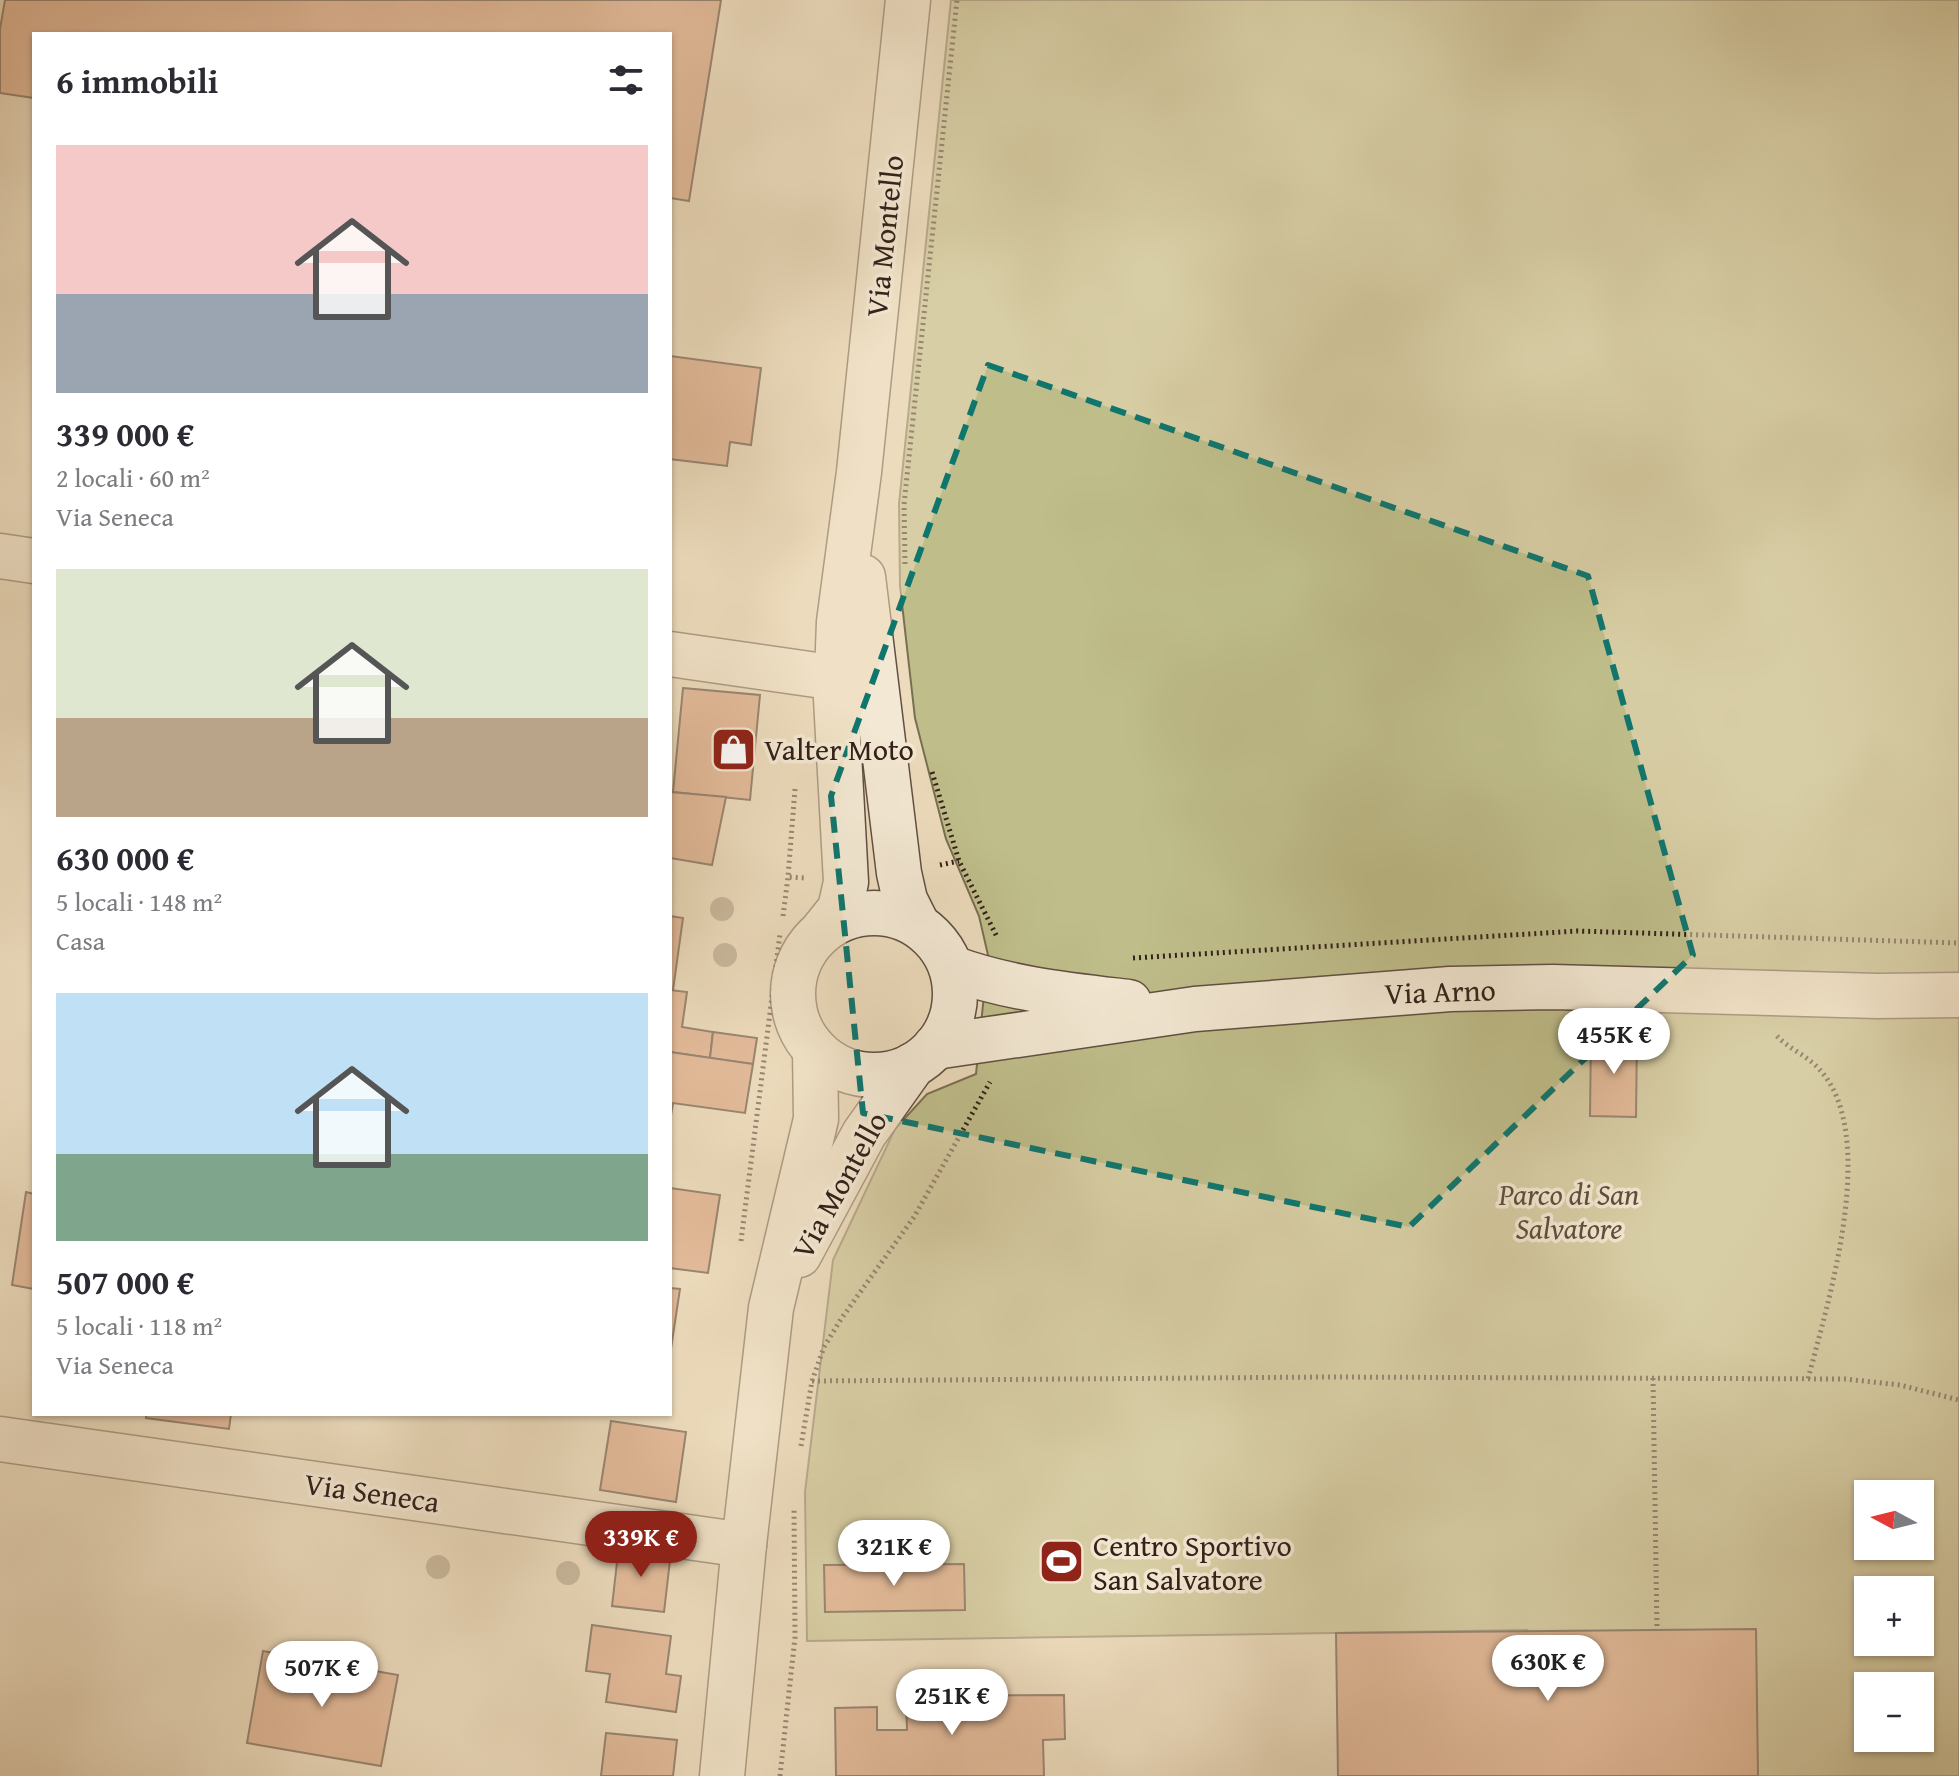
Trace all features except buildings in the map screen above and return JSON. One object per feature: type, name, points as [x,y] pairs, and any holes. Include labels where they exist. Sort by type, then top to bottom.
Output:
[{"type":"street","name":"Via Montello","points":[[824,929],[840,909],[846,882],[837,678],[839,622],[859,472],[908,0]]},
{"type":"street","name":"Via Montello","points":[[859,472],[864,592],[899,873],[905,900],[917,924]]},
{"type":"street","points":[[0,556],[32,561]]},
{"type":"street","points":[[672,654],[837,678]]},
{"type":"street","name":"Via Montello","points":[[837,678],[853,690],[859,720],[865,791],[899,873]]},
{"type":"street","points":[[877,912],[917,924],[938,943],[952,968],[956,996],[950,1023],[924,1056],[886,1074],[857,1073],[838,1067],[815,1050],[799,1027],[793,999],[795,971],[805,950],[824,929],[849,916],[877,912]]},
{"type":"street","name":"Via Arno","points":[[952,968],[973,976],[1048,993],[1195,1009]]},
{"type":"street","name":"Via Arno","points":[[924,1056],[1195,1009],[1450,989],[1553,987],[1878,996],[1959,995]]},
{"type":"street","name":"Via Arno","points":[[1878,996],[1936,1010],[1959,1020]]},
{"type":"street","name":"Via Montello","points":[[722,1776],[771,1308],[816,1119],[815,1050]]},
{"type":"street","name":"Via Montello","points":[[771,1308],[864,1134],[924,1056]]},
{"type":"street","name":"Via Seneca","points":[[0,1439],[744,1545]]},
{"type":"path","points":[[739,1253],[788,877]]},
{"type":"path","points":[[1132,958],[1578,931],[1959,943]]},
{"type":"path","points":[[1770,1024],[1787,1046],[1820,1070],[1838,1101],[1850,1157],[1844,1224],[1808,1379]]},
{"type":"path","points":[[1653,1378],[1657,1630]]},
{"type":"path","points":[[812,1381],[1808,1379],[1900,1385],[1959,1400]]},
{"type":"highlighted area","points":[[988,365],[1588,576],[1693,955],[1409,1227],[863,1113],[831,796]]},
{"type":"green space","name":"Parco di San Salvatore","points":[[951,0],[1959,0],[1959,1776],[1525,1776],[1527,1630],[807,1641],[805,1492],[833,1260],[895,1129],[927,1094],[976,1074],[988,955],[979,916],[946,839],[915,718],[900,586],[899,504]]},
{"type":"place","name":"Valter Moto","points":[[733,749]]},
{"type":"place","name":"Centro Sportivo San Salvatore","points":[[1062,1562]]}]
